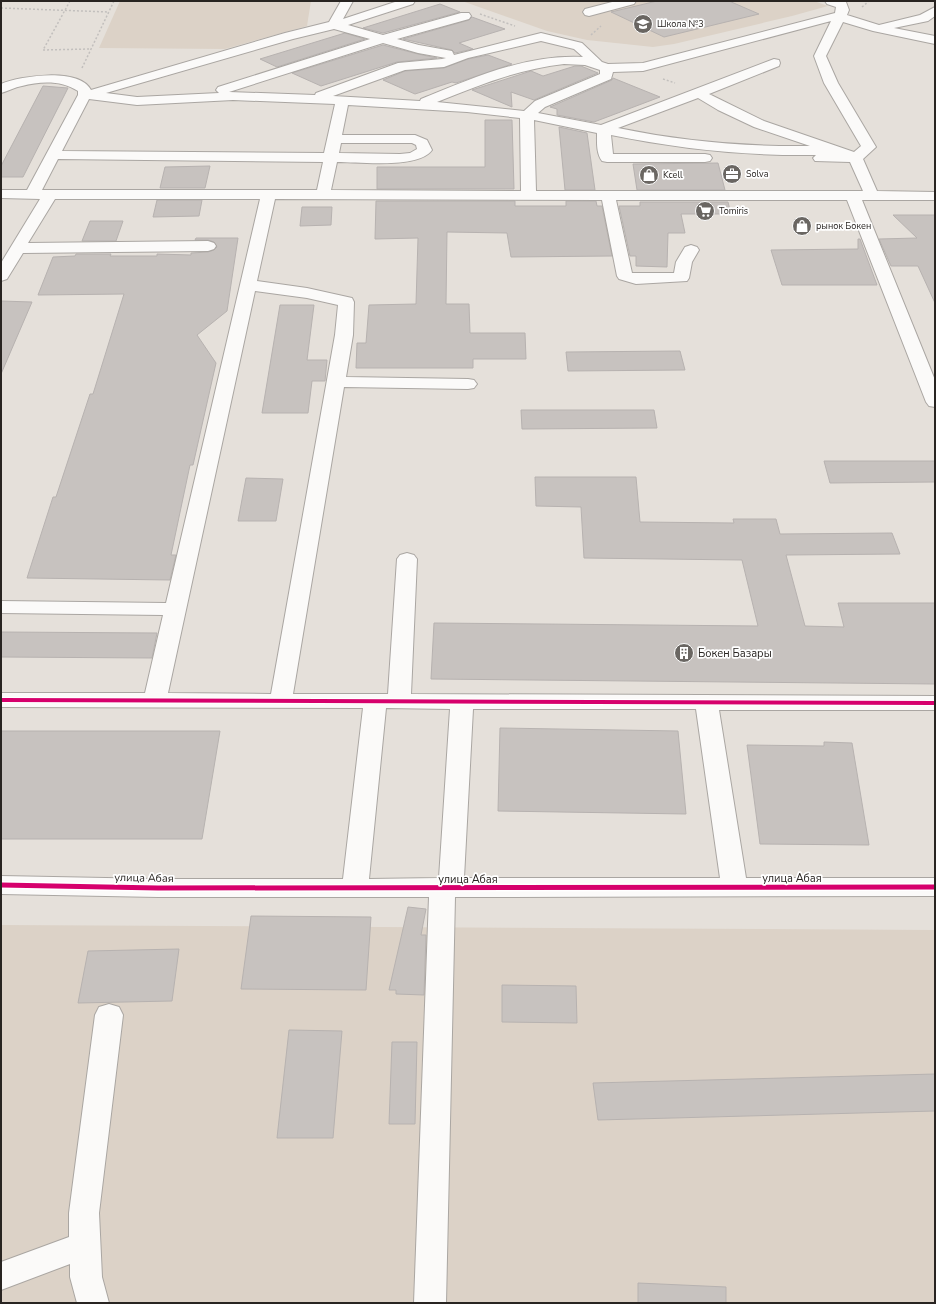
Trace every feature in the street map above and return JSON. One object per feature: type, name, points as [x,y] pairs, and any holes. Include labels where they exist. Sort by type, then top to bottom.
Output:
[{"type":"street","points":[[334,25],[347,1]]},
{"type":"street","points":[[80,88],[358,19],[410,1]]},
{"type":"street","points":[[589,12],[630,1]]},
{"type":"street","points":[[604,129],[604,145],[607,158],[855,158],[869,147],[831,82],[820,56],[833,32],[838,16],[843,10],[842,5],[831,1]]},
{"type":"street","points":[[873,27],[924,18],[935,12]]},
{"type":"street","points":[[199,98],[383,39],[465,16]]},
{"type":"street","points":[[420,105],[491,77],[529,64],[573,60],[601,65],[643,67],[838,16],[873,27],[935,40]]},
{"type":"street","points":[[334,25],[441,54],[464,55],[491,53],[509,56],[529,64]]},
{"type":"street","points":[[314,99],[403,66],[444,63],[464,55],[541,36],[578,46],[601,65],[606,76],[540,104],[527,115]]},
{"type":"street","points":[[32,194],[53,155],[80,88],[140,68],[192,55]]},
{"type":"street","points":[[604,129],[774,63]]},
{"type":"street","points":[[1,89],[25,81],[41,79],[62,80],[80,88],[137,101],[170,101],[233,96],[420,105],[501,111],[604,129],[656,140],[705,146],[778,151],[836,150]]},
{"type":"street","points":[[699,93],[723,107],[759,124],[855,158],[872,196]]},
{"type":"street","points":[[323,195],[342,101]]},
{"type":"street","points":[[527,115],[529,195]]},
{"type":"street","points":[[53,155],[410,158],[420,155],[425,150],[422,143],[414,139],[334,139]]},
{"type":"street","points":[[1,194],[935,196]]},
{"type":"street","points":[[1,276],[50,194]]},
{"type":"street","points":[[155,700],[268,195]]},
{"type":"street","points":[[608,195],[625,276],[636,279],[681,278],[684,262],[691,250]]},
{"type":"street","points":[[853,196],[935,402]]},
{"type":"street","points":[[18,248],[208,246]]},
{"type":"street","points":[[247,285],[307,293],[346,302],[344,335],[281,700]]},
{"type":"street","points":[[336,382],[468,384]]},
{"type":"street","points":[[399,701],[407,559]]},
{"type":"street","points":[[1,607],[175,609]]},
{"type":"street","points":[[1,700],[935,703]]},
{"type":"street","points":[[355,888],[374,700]]},
{"type":"street","points":[[430,1303],[446,888],[462,701]]},
{"type":"street","points":[[706,702],[734,886]]},
{"type":"street","name":"улица Абая","points":[[1,885],[158,888],[734,886],[935,887]]},
{"type":"street","points":[[93,1303],[86,1277],[84,1213],[109,1015]]},
{"type":"street","points":[[1,1276],[85,1245]]},
{"type":"path","points":[[70,1],[43,50],[91,50]]},
{"type":"path","points":[[80,88],[91,50],[114,1]]},
{"type":"path","points":[[1,8],[109,12]]},
{"type":"path","points":[[480,14],[541,36]]},
{"type":"shaded area","points":[[120,1],[311,1],[307,26],[225,49],[99,48]]},
{"type":"shaded area","name":"Школа №3","points":[[462,1],[814,1],[828,6],[674,44],[653,47],[587,40],[547,31]]},
{"type":"shaded area","points":[[1,925],[935,930],[935,1303],[1,1303]]},
{"type":"building","points":[[657,1],[729,1],[759,14],[664,37],[611,12]]},
{"type":"building","points":[[440,4],[460,12],[383,33],[363,28]]},
{"type":"building","points":[[472,17],[505,29],[459,43],[473,49],[455,53],[452,50],[403,39],[469,20]]},
{"type":"building","points":[[345,33],[365,39],[277,67],[260,59]]},
{"type":"building","points":[[383,45],[437,58],[397,62],[321,86],[292,73]]},
{"type":"building","points":[[488,55],[512,64],[456,83],[452,82],[415,94],[383,80],[405,71],[444,68],[468,59]]},
{"type":"building","points":[[575,66],[581,66],[598,73],[534,100],[511,92],[512,107],[472,90],[531,71],[543,76]]},
{"type":"building","points":[[613,78],[660,97],[594,122],[557,115],[557,109],[550,107],[612,80]]},
{"type":"building","points":[[43,86],[68,88],[23,177],[1,177],[1,166]]},
{"type":"building","points":[[485,120],[512,120],[514,189],[377,189],[377,167],[485,167]]},
{"type":"building","points":[[559,127],[587,133],[595,190],[565,190]]},
{"type":"building","points":[[718,163],[725,190],[637,190],[633,164]]},
{"type":"building","points":[[210,166],[205,188],[160,188],[165,167]]},
{"type":"building","points":[[157,200],[202,200],[199,216],[153,217]]},
{"type":"building","points":[[376,201],[515,201],[515,206],[566,206],[566,201],[596,201],[597,206],[602,206],[612,256],[511,257],[507,233],[447,232],[446,304],[469,304],[470,333],[525,333],[526,359],[473,359],[473,368],[356,368],[357,343],[366,343],[369,305],[416,304],[418,238],[375,239]]},
{"type":"building","points":[[640,202],[728,202],[731,214],[681,214],[685,233],[668,233],[667,267],[636,266],[636,256],[630,256],[619,206],[640,206]]},
{"type":"building","points":[[302,207],[332,207],[331,225],[300,226]]},
{"type":"building","points":[[893,215],[935,215],[935,303],[918,266],[891,266],[879,239],[917,238]]},
{"type":"building","points":[[90,221],[123,221],[116,241],[82,241]]},
{"type":"building","points":[[196,238],[238,238],[227,311],[197,335],[216,363],[193,465],[190,465],[171,555],[176,555],[170,580],[27,578],[53,497],[56,497],[90,394],[93,394],[124,294],[38,295],[53,257],[75,256],[76,254],[111,254],[110,256],[157,256],[157,254],[191,255],[191,253],[208,252],[217,247],[214,242],[208,240],[195,240]]},
{"type":"building","points":[[858,239],[860,239],[877,285],[782,285],[771,250],[858,249]]},
{"type":"building","points":[[1,301],[32,302],[1,374]]},
{"type":"building","points":[[280,305],[314,305],[307,360],[327,360],[325,381],[312,381],[308,413],[262,413]]},
{"type":"building","points":[[680,351],[685,370],[568,371],[566,352]]},
{"type":"building","points":[[521,410],[654,410],[657,428],[522,429]]},
{"type":"building","points":[[824,461],[935,461],[935,482],[830,483]]},
{"type":"building","points":[[535,477],[636,477],[640,522],[734,523],[733,519],[776,519],[780,534],[892,533],[900,554],[786,555],[805,626],[844,627],[838,603],[935,603],[935,684],[431,679],[434,623],[758,626],[742,560],[584,558],[581,507],[536,506]]},
{"type":"building","points":[[246,478],[283,479],[276,521],[238,521]]},
{"type":"building","points":[[1,632],[157,633],[152,658],[1,657]]},
{"type":"building","points":[[500,728],[678,731],[686,814],[498,811]]},
{"type":"building","points":[[1,731],[220,731],[202,839],[1,839]]},
{"type":"building","points":[[824,742],[852,743],[869,845],[760,844],[747,745],[824,746]]},
{"type":"building","points":[[408,907],[426,909],[421,935],[426,935],[424,995],[396,994],[396,990],[389,990]]},
{"type":"building","points":[[251,916],[371,917],[366,990],[241,989]]},
{"type":"building","points":[[179,949],[172,1001],[78,1003],[88,951]]},
{"type":"building","points":[[502,985],[576,986],[577,1023],[502,1022]]},
{"type":"building","points":[[289,1030],[342,1031],[333,1138],[277,1138]]},
{"type":"building","points":[[392,1042],[417,1042],[415,1124],[389,1124]]},
{"type":"building","points":[[935,1074],[935,1111],[598,1120],[593,1083]]},
{"type":"building","points":[[638,1283],[726,1287],[726,1303],[638,1303]]},
{"type":"cycle path","points":[[1,700],[935,703]]},
{"type":"cycle path","points":[[1,885],[158,888],[935,887]]},
{"type":"place","name":"Школа №3","points":[[643,24]]},
{"type":"place","name":"Solva","points":[[732,174]]},
{"type":"place","name":"Kcell","points":[[649,175]]},
{"type":"place","name":"Tomiris","points":[[705,211]]},
{"type":"place","name":"рынок Бокен","points":[[802,226]]},
{"type":"place","name":"Бокен Базары","points":[[684,653]]}]
